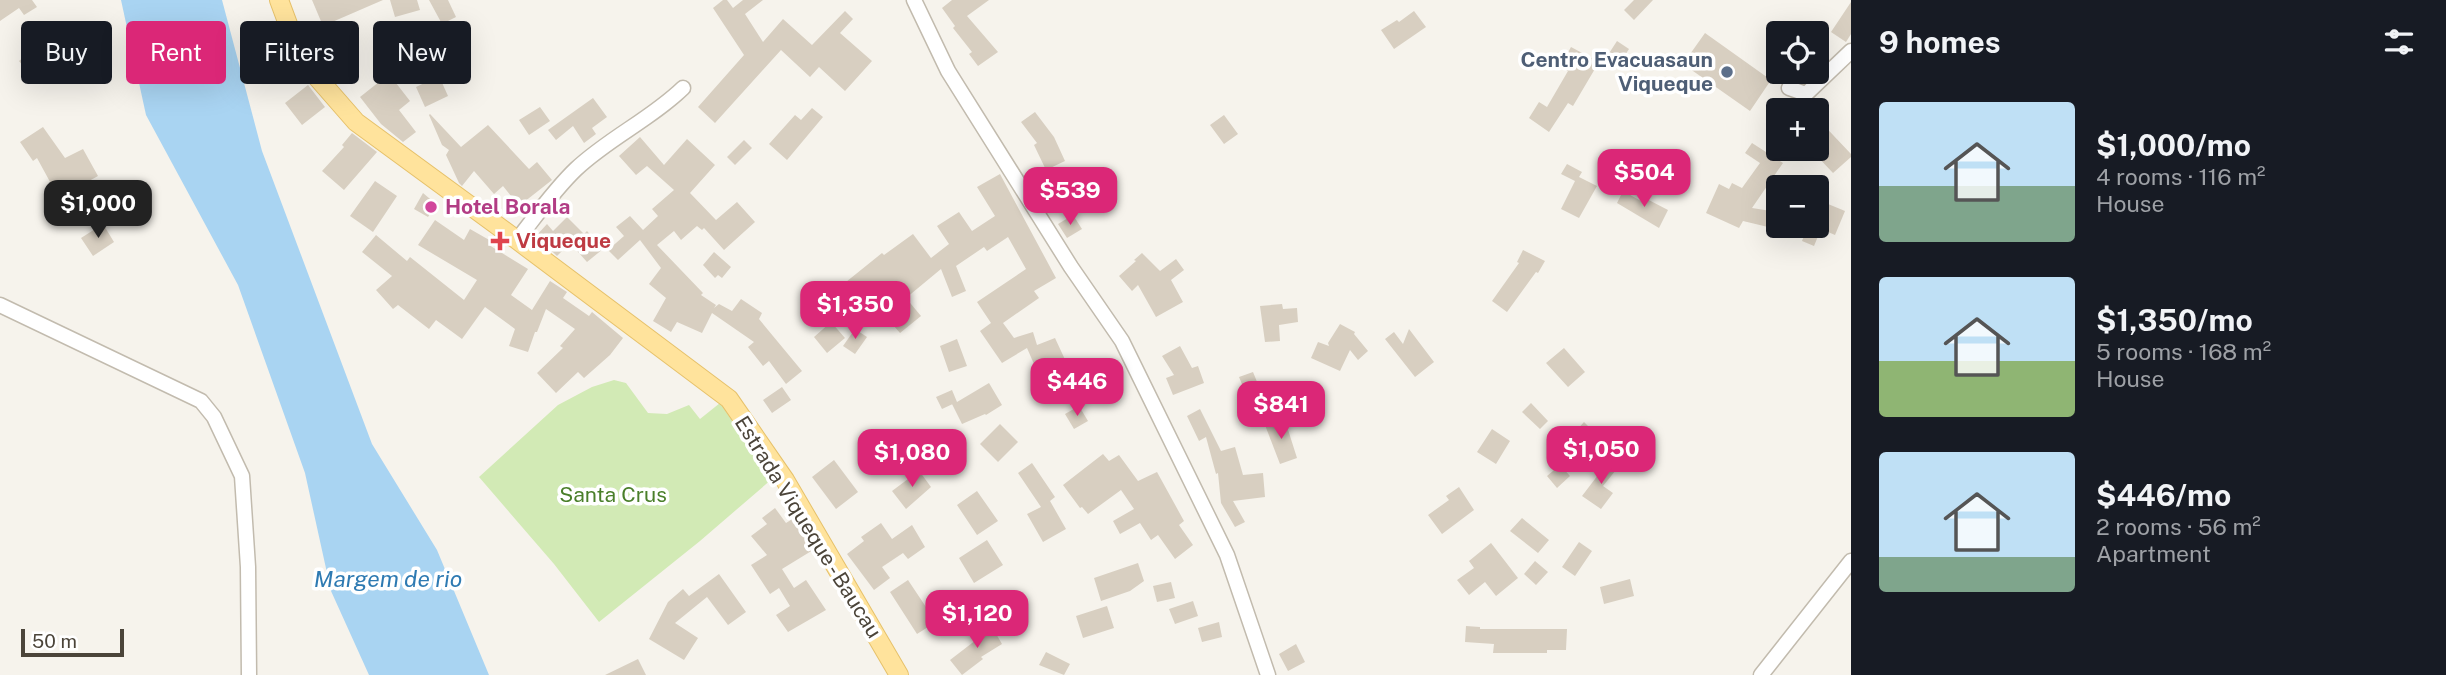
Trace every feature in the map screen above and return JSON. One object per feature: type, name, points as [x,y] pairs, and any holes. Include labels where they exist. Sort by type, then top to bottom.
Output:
[{"type":"main road","name":"Estrada Viqueque - Baucau","points":[[279,0],[301,59],[356,122],[729,399],[785,480],[899,675]]},
{"type":"street","points":[[915,0],[948,71],[1071,267],[1122,341],[1227,555],[1268,675]]},
{"type":"street","points":[[1790,88],[1806,94],[1851,51]]},
{"type":"street","points":[[517,240],[575,170],[683,88]]},
{"type":"street","points":[[0,305],[201,401],[214,417],[242,476],[246,527],[248,675]]},
{"type":"street","points":[[1761,675],[1851,561]]},
{"type":"green space","name":"Santa Crus","points":[[614,380],[626,383],[648,413],[667,414],[689,405],[700,419],[720,403],[772,479],[599,622],[554,564],[479,477],[558,405],[592,387]]},
{"type":"water","name":"Margem de rio","points":[[121,0],[222,0],[240,68],[240,84],[244,84],[262,151],[372,444],[437,550],[489,675],[369,675],[331,591],[305,473],[238,285],[146,115],[139,84],[226,84],[226,21],[126,23]]},
{"type":"building","points":[[0,0],[32,0],[37,7],[24,15],[19,8],[0,21]]},
{"type":"building","points":[[312,0],[383,0],[335,21],[321,21]]},
{"type":"building","points":[[390,0],[417,0],[420,10],[395,17]]},
{"type":"building","points":[[429,0],[448,0],[456,17],[440,21]]},
{"type":"building","points":[[727,0],[733,8],[743,0],[763,0],[745,14],[763,42],[783,19],[812,45],[845,11],[853,19],[840,33],[872,61],[845,91],[819,67],[810,77],[781,50],[715,123],[698,107],[744,55],[713,8]]},
{"type":"building","points":[[952,0],[989,0],[967,16],[998,52],[978,66],[969,54],[972,52],[953,28],[955,26],[942,8]]},
{"type":"building","points":[[1634,0],[1653,0],[1634,20],[1624,10]]},
{"type":"building","points":[[1851,2],[1851,34],[1846,42],[1831,32]]},
{"type":"building","points":[[1414,11],[1426,27],[1394,49],[1381,30]]},
{"type":"building","name":"Centro Evacuasaun Viqueque","points":[[1705,33],[1766,76],[1766,84],[1768,84],[1750,111],[1683,64]]},
{"type":"building","points":[[1617,41],[1629,49],[1616,69],[1604,61]]},
{"type":"building","points":[[1571,47],[1599,62],[1573,106],[1568,103],[1549,132],[1529,118],[1539,102],[1547,107],[1568,71],[1560,67]]},
{"type":"building","points":[[376,84],[397,84],[410,101],[399,110],[416,132],[403,142],[381,124],[360,97]]},
{"type":"building","points":[[422,84],[443,84],[448,96],[425,107],[416,87]]},
{"type":"building","points":[[308,85],[325,107],[302,125],[285,103]]},
{"type":"building","points":[[593,98],[607,117],[592,128],[596,134],[584,143],[573,126],[556,140],[548,130]]},
{"type":"building","points":[[540,107],[550,121],[529,135],[519,120]]},
{"type":"building","points":[[812,108],[823,117],[787,160],[769,144],[795,115],[801,120]]},
{"type":"building","points":[[1035,112],[1054,137],[1065,161],[1046,170],[1034,145],[1037,143],[1021,122]]},
{"type":"building","points":[[430,114],[461,147],[488,125],[529,169],[537,162],[552,180],[519,206],[503,186],[494,194],[474,171],[462,186],[446,155],[449,150],[442,145]]},
{"type":"building","points":[[1224,115],[1238,134],[1224,144],[1210,125]]},
{"type":"building","points":[[43,127],[65,158],[83,149],[98,176],[80,186],[91,203],[75,214],[59,189],[55,191],[37,158],[33,161],[20,142]]},
{"type":"building","points":[[1829,131],[1851,154],[1833,173],[1822,161],[1829,161]]},
{"type":"building","points":[[352,133],[377,152],[344,190],[322,171],[344,147],[342,145]]},
{"type":"building","points":[[640,137],[664,165],[687,139],[715,165],[690,193],[716,220],[737,202],[755,222],[724,250],[704,228],[702,230],[697,226],[681,240],[674,231],[657,245],[703,293],[701,295],[716,305],[714,308],[719,304],[732,311],[741,299],[762,313],[759,319],[802,371],[786,384],[769,361],[763,366],[748,347],[754,342],[712,313],[702,333],[677,322],[671,332],[653,321],[666,298],[649,284],[661,268],[640,240],[618,260],[608,250],[624,236],[616,227],[630,216],[643,230],[658,216],[652,209],[674,190],[647,166],[636,175],[619,156]]},
{"type":"building","points":[[744,140],[752,148],[735,165],[727,157]]},
{"type":"building","points":[[1752,143],[1766,152],[1766,161],[1783,163],[1775,175],[1766,175],[1766,188],[1752,208],[1766,210],[1766,227],[1743,221],[1739,228],[1706,213],[1719,184],[1729,189],[1732,183],[1742,188],[1760,163],[1745,153]]},
{"type":"building","points":[[1567,164],[1582,172],[1579,177],[1597,186],[1579,218],[1561,209],[1575,181],[1561,174]]},
{"type":"building","points":[[1000,174],[1056,278],[1034,291],[1039,298],[1003,323],[1014,338],[1033,332],[1037,345],[1055,338],[1068,366],[1085,358],[1096,383],[1076,392],[1072,382],[1053,391],[1043,368],[1037,371],[1027,348],[1002,363],[980,331],[991,323],[977,302],[1026,269],[1008,237],[987,251],[984,247],[956,266],[966,291],[952,297],[941,269],[906,298],[921,316],[900,333],[874,303],[867,309],[846,282],[882,253],[884,255],[913,234],[931,258],[949,244],[937,226],[959,212],[972,231],[995,216],[977,187]]},
{"type":"building","points":[[375,181],[397,196],[373,232],[350,216]]},
{"type":"building","points":[[1623,191],[1641,201],[1643,197],[1668,210],[1659,228],[1617,203]]},
{"type":"building","points":[[423,193],[436,204],[428,217],[414,209]]},
{"type":"building","points":[[1829,204],[1845,211],[1835,235],[1829,232]]},
{"type":"building","points":[[1073,215],[1082,229],[1067,238],[1058,224]]},
{"type":"building","points":[[567,217],[584,234],[587,231],[603,249],[587,262],[570,243],[557,256],[536,236],[547,224],[553,231]]},
{"type":"building","points":[[435,220],[464,240],[470,229],[491,241],[489,245],[528,269],[511,295],[532,310],[550,281],[567,292],[563,298],[589,316],[592,312],[623,338],[610,355],[584,378],[578,372],[556,393],[537,373],[563,348],[560,346],[575,329],[546,309],[528,352],[509,346],[515,329],[485,307],[462,339],[436,320],[429,329],[398,305],[393,309],[376,290],[392,276],[362,252],[376,235],[407,261],[410,257],[464,300],[477,280],[418,245]]},
{"type":"building","points":[[103,224],[114,242],[93,256],[81,238]]},
{"type":"building","points":[[1803,238],[1817,238],[1814,246],[1802,241]]},
{"type":"building","points":[[1523,250],[1545,261],[1507,312],[1492,301],[1519,263],[1517,262]]},
{"type":"building","points":[[714,252],[731,267],[722,278],[718,275],[715,278],[703,265]]},
{"type":"building","points":[[1142,253],[1160,271],[1176,259],[1184,270],[1171,280],[1183,302],[1156,317],[1138,285],[1132,291],[1119,276]]},
{"type":"building","points":[[1282,304],[1283,309],[1297,308],[1298,322],[1279,325],[1280,341],[1265,342],[1260,306]]},
{"type":"building","points":[[831,322],[845,338],[827,353],[814,337]]},
{"type":"building","points":[[1340,324],[1355,332],[1368,351],[1358,360],[1350,350],[1340,371],[1311,358],[1318,342],[1329,346],[1328,343]]},
{"type":"building","points":[[855,329],[867,337],[855,354],[843,346]]},
{"type":"building","points":[[1409,329],[1434,362],[1415,377],[1385,339],[1394,332],[1403,344]]},
{"type":"building","points":[[957,339],[967,366],[949,372],[940,346]]},
{"type":"building","points":[[1180,346],[1192,368],[1198,366],[1204,383],[1173,395],[1166,378],[1174,375],[1162,356]]},
{"type":"building","points":[[1564,348],[1585,372],[1568,387],[1546,363]]},
{"type":"building","points":[[1253,372],[1262,394],[1248,399],[1239,377]]},
{"type":"building","points":[[989,383],[1002,405],[986,415],[962,424],[952,404],[942,409],[936,397],[952,390],[957,402]]},
{"type":"building","points":[[782,387],[791,400],[772,413],[763,400]]},
{"type":"building","points":[[1531,403],[1548,421],[1540,429],[1522,412]]},
{"type":"building","points":[[1079,406],[1088,421],[1074,429],[1065,414]]},
{"type":"building","points":[[1200,409],[1221,451],[1235,447],[1243,475],[1263,473],[1265,497],[1233,501],[1245,522],[1235,527],[1221,503],[1218,473],[1216,474],[1206,437],[1199,441],[1187,416]]},
{"type":"building","points":[[1284,417],[1297,458],[1280,464],[1265,425]]},
{"type":"building","points":[[1584,422],[1606,444],[1595,454],[1574,433]]},
{"type":"building","points":[[1000,424],[1018,442],[998,462],[980,444]]},
{"type":"building","points":[[1492,429],[1510,441],[1496,464],[1477,452]]},
{"type":"building","points":[[1103,454],[1109,461],[1119,455],[1138,481],[1157,472],[1184,521],[1179,525],[1193,545],[1175,559],[1158,535],[1151,540],[1140,523],[1120,534],[1113,521],[1134,509],[1121,490],[1088,514],[1080,508],[1063,485]]},
{"type":"building","points":[[1611,458],[1620,465],[1603,486],[1613,493],[1601,509],[1582,496]]},
{"type":"building","points":[[834,460],[858,492],[836,509],[812,477]]},
{"type":"building","points":[[1032,463],[1055,497],[1050,501],[1066,529],[1043,542],[1027,514],[1041,507],[1018,473]]},
{"type":"building","points":[[1560,465],[1570,476],[1557,488],[1547,476]]},
{"type":"building","points":[[917,468],[931,487],[906,509],[892,491]]},
{"type":"building","points":[[1459,487],[1474,510],[1442,534],[1428,515],[1449,500],[1446,496]]},
{"type":"building","points":[[977,491],[998,521],[977,535],[957,505]]},
{"type":"building","points":[[775,508],[786,523],[794,518],[813,550],[782,569],[794,588],[806,580],[826,610],[788,632],[776,615],[790,606],[779,588],[770,594],[751,565],[767,555],[751,536],[767,524],[762,518]]},
{"type":"building","points":[[1522,518],[1549,540],[1538,553],[1510,531]]},
{"type":"building","points":[[881,523],[892,539],[912,525],[925,547],[908,559],[903,553],[882,567],[890,578],[874,590],[847,554],[864,541],[861,537]]},
{"type":"building","points":[[987,540],[1003,565],[974,583],[959,558]]},
{"type":"building","points":[[1579,542],[1592,551],[1575,576],[1562,567]]},
{"type":"building","points":[[1491,543],[1518,578],[1496,596],[1485,582],[1469,595],[1457,580],[1474,568],[1469,561]]},
{"type":"building","points":[[1535,561],[1548,572],[1536,585],[1524,574]]},
{"type":"building","points":[[1138,563],[1144,581],[1130,591],[1101,601],[1094,578]]},
{"type":"building","points":[[719,574],[746,612],[728,625],[707,597],[675,623],[698,638],[684,660],[649,639],[668,602],[683,589],[689,596]]},
{"type":"building","points":[[1630,579],[1634,596],[1604,604],[1600,587]]},
{"type":"building","points":[[908,580],[936,622],[917,634],[890,592]]},
{"type":"building","points":[[1171,582],[1175,598],[1157,602],[1153,586]]},
{"type":"building","points":[[1193,601],[1198,616],[1175,624],[1169,609]]},
{"type":"building","points":[[1107,606],[1114,628],[1083,638],[1076,616]]},
{"type":"building","points":[[1219,622],[1222,637],[1202,642],[1198,628]]},
{"type":"building","points":[[991,625],[1002,644],[981,657],[983,659],[962,675],[950,660],[976,640],[974,636]]},
{"type":"building","points":[[1466,626],[1480,629],[1567,629],[1566,650],[1547,650],[1547,653],[1493,653],[1494,644],[1465,642]]},
{"type":"building","points":[[1296,644],[1305,662],[1288,671],[1279,654]]},
{"type":"building","points":[[1046,652],[1070,664],[1064,675],[1039,665]]},
{"type":"building","points":[[638,659],[646,675],[605,675]]},
{"type":"place","name":"Centro Evacuasaun Viqueque","points":[[1727,72]]},
{"type":"place","name":"Hotel Borala","points":[[431,207]]},
{"type":"place","name":"Viqueque","points":[[500,241]]}]
